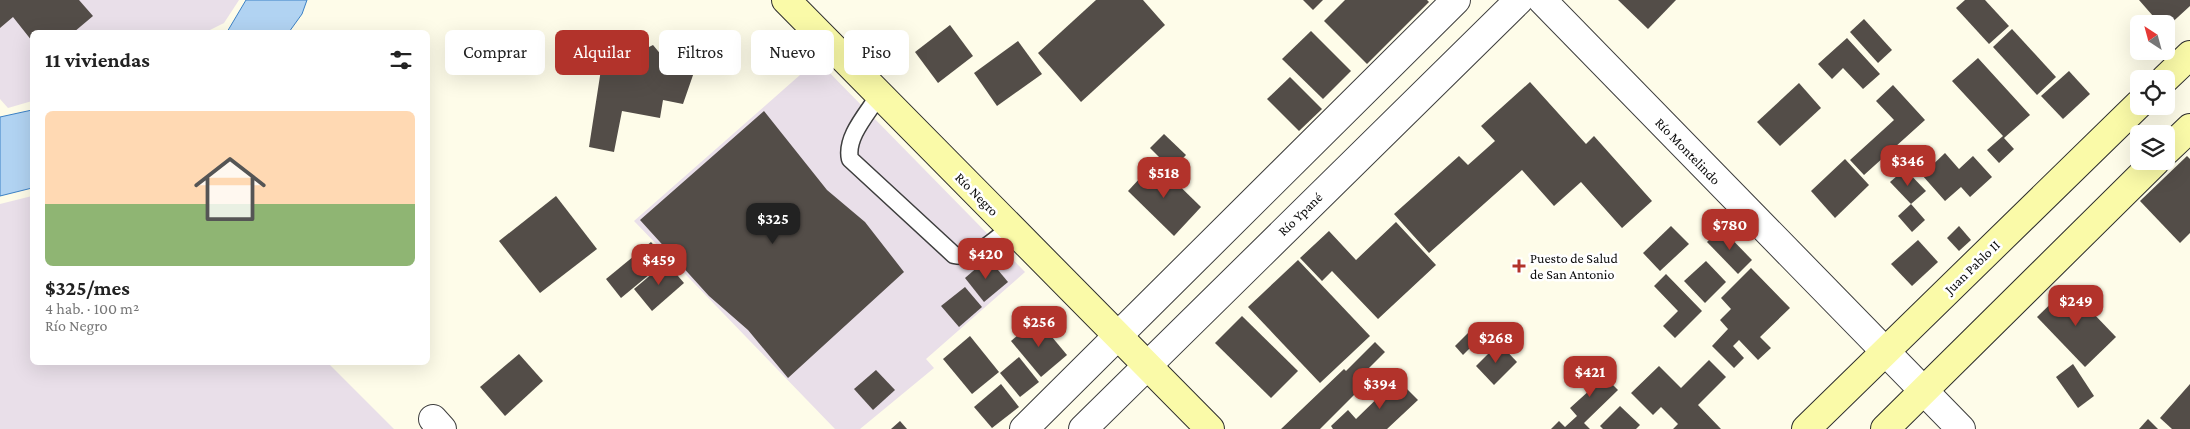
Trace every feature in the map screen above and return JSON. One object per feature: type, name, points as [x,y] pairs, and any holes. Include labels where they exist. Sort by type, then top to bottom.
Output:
[{"type":"street","name":"Río Negro","points":[[786,0],[1210,429]]},
{"type":"street","points":[[1024,429],[1456,0]]},
{"type":"street","name":"Río Ypané","points":[[1083,429],[1519,0]]},
{"type":"street","name":"Río Montelindo","points":[[1542,0],[1961,429]]},
{"type":"street","points":[[2174,70],[2190,54]]},
{"type":"street","name":"Juan Pablo II","points":[[1806,429],[2130,113]]},
{"type":"street","points":[[2175,142],[2190,128]]},
{"type":"street","points":[[1885,429],[2147,170]]},
{"type":"lane","points":[[879,95],[852,138],[848,150],[850,159],[954,255],[964,257],[979,252],[1010,228]]},
{"type":"shaded area","points":[[0,0],[239,0],[224,23],[210,30],[30,30],[30,102],[8,108],[0,99]]},
{"type":"shaded area","points":[[800,75],[832,75],[1025,272],[926,359],[934,368],[860,429],[835,429],[634,221]]},
{"type":"shaded area","points":[[30,196],[30,365],[330,365],[394,429],[0,429],[0,204]]},
{"type":"water","points":[[246,0],[307,0],[302,14],[290,30],[228,30]]},
{"type":"water","points":[[30,110],[30,188],[0,196],[0,117]]},
{"type":"building","points":[[0,0],[79,0],[93,16],[76,30],[30,30],[30,38],[13,17],[0,28]]},
{"type":"building","points":[[1096,0],[1143,0],[1165,25],[1081,102],[1038,53]]},
{"type":"building","points":[[1303,0],[1323,0],[1313,10]]},
{"type":"building","points":[[1345,0],[1427,0],[1429,2],[1367,64],[1324,21]]},
{"type":"building","points":[[1618,0],[1676,0],[1648,29]]},
{"type":"building","points":[[1965,0],[1985,0],[2009,26],[1989,44],[1956,8]]},
{"type":"building","points":[[2139,0],[2190,0],[2190,6],[2175,20],[2175,15],[2152,15]]},
{"type":"building","points":[[1864,19],[1892,50],[1878,63],[1850,32]]},
{"type":"building","points":[[950,25],[973,56],[938,83],[915,52]]},
{"type":"building","points":[[2012,29],[2056,77],[2037,95],[1993,47]]},
{"type":"building","points":[[1311,31],[1351,71],[1323,99],[1282,59]]},
{"type":"building","points":[[1847,38],[1880,74],[1863,89],[1843,68],[1832,79],[1818,64]]},
{"type":"building","points":[[1018,41],[1042,74],[997,106],[974,73]]},
{"type":"building","points":[[653,45],[659,52],[659,75],[693,75],[683,104],[663,100],[660,118],[622,111],[614,152],[589,147],[600,75],[649,75],[649,47]]},
{"type":"building","points":[[1978,58],[2030,115],[2004,138],[2014,149],[1999,163],[1987,150],[2003,136],[1952,81]]},
{"type":"building","points":[[2069,71],[2090,94],[2063,119],[2041,96]]},
{"type":"building","points":[[1290,77],[1322,109],[1299,131],[1267,99]]},
{"type":"building","name":"Puesto de Salud de San Antonio","points":[[1530,82],[1586,144],[1594,136],[1652,201],[1622,228],[1581,182],[1554,206],[1522,170],[1429,253],[1394,214],[1459,156],[1468,165],[1495,141],[1481,126]]},
{"type":"building","points":[[1799,83],[1821,108],[1780,146],[1757,122]]},
{"type":"building","points":[[1893,85],[1925,120],[1864,175],[1850,160],[1894,120],[1876,101]]},
{"type":"building","points":[[764,111],[827,190],[865,222],[904,272],[788,378],[748,330],[709,296],[640,220]]},
{"type":"building","points":[[1164,134],[1186,155],[1172,170],[1150,148]]},
{"type":"building","points":[[1945,153],[1959,169],[1973,156],[1992,177],[1970,197],[1961,187],[1945,201],[1922,175]]},
{"type":"building","points":[[2187,156],[2190,159],[2190,233],[2180,243],[2140,201],[2172,170],[2175,170],[2175,167]]},
{"type":"building","points":[[1845,159],[1869,185],[1835,218],[1811,191]]},
{"type":"building","points":[[1155,162],[1201,207],[1174,236],[1128,191]]},
{"type":"building","points":[[1905,169],[1926,191],[1911,204],[1890,182]]},
{"type":"building","points":[[556,196],[597,249],[540,293],[499,241]]},
{"type":"building","points":[[1911,204],[1925,220],[1912,232],[1898,216]]},
{"type":"building","points":[[1396,222],[1436,265],[1378,319],[1332,271],[1322,281],[1300,258],[1329,231],[1356,260]]},
{"type":"building","points":[[1671,226],[1689,244],[1660,271],[1643,253]]},
{"type":"building","points":[[1959,226],[1971,240],[1959,251],[1947,238]]},
{"type":"building","points":[[1721,228],[1752,260],[1738,274],[1707,242]]},
{"type":"building","points":[[1918,240],[1938,262],[1912,286],[1891,264]]},
{"type":"building","points":[[651,242],[667,260],[621,298],[606,279]]},
{"type":"building","points":[[988,258],[1008,282],[984,302],[965,278]]},
{"type":"building","points":[[1298,260],[1370,336],[1320,383],[1248,307]]},
{"type":"building","points":[[1706,261],[1726,282],[1705,303],[1684,281]]},
{"type":"building","points":[[666,262],[684,283],[652,311],[634,289]]},
{"type":"building","points":[[1751,268],[1790,308],[1760,337],[1771,348],[1758,360],[1739,340],[1733,346],[1744,358],[1734,368],[1712,346],[1728,329],[1720,320],[1731,309],[1721,298]]},
{"type":"building","points":[[1666,274],[1702,311],[1675,338],[1663,326],[1678,311],[1654,286]]},
{"type":"building","points":[[965,287],[982,307],[959,327],[941,306]]},
{"type":"building","points":[[2068,287],[2116,337],[2085,367],[2037,317]]},
{"type":"building","points":[[1242,316],[1298,371],[1271,398],[1215,343]]},
{"type":"building","points":[[1037,319],[1067,355],[1041,377],[1011,341]]},
{"type":"building","points":[[1479,322],[1488,330],[1463,355],[1455,346]]},
{"type":"building","points":[[970,336],[999,372],[972,394],[943,359]]},
{"type":"building","points":[[1375,342],[1385,352],[1356,381],[1362,387],[1320,429],[1281,429],[1344,369],[1346,371]]},
{"type":"building","points":[[1499,343],[1517,362],[1494,385],[1476,366]]},
{"type":"building","points":[[519,354],[543,381],[505,416],[480,387]]},
{"type":"building","points":[[1019,357],[1039,382],[1020,397],[1000,373]]},
{"type":"building","points":[[1709,360],[1726,377],[1698,405],[1721,429],[1673,429],[1678,424],[1661,407],[1653,415],[1631,393],[1659,366],[1681,388]]},
{"type":"building","points":[[1590,362],[1618,390],[1584,423],[1590,429],[1551,429],[1559,421],[1565,427],[1577,416],[1570,408],[1591,389],[1577,374]]},
{"type":"building","points":[[2073,364],[2094,396],[2078,408],[2056,377]]},
{"type":"building","points":[[876,370],[895,390],[873,410],[854,389]]},
{"type":"building","points":[[1397,379],[1418,400],[1387,429],[1333,429],[1331,426],[1348,410],[1356,419]]},
{"type":"building","points":[[1001,384],[1019,407],[992,428],[974,407]]},
{"type":"building","points":[[2190,384],[2190,429],[2172,429],[2160,418]]},
{"type":"building","points":[[1620,406],[1640,425],[1636,429],[1603,429],[1600,426]]},
{"type":"building","points":[[2148,419],[2158,429],[2139,429]]},
{"type":"building","points":[[900,421],[907,429],[891,429]]},
{"type":"place","name":"Puesto de Salud de San Antonio","points":[[1519,266]]}]
